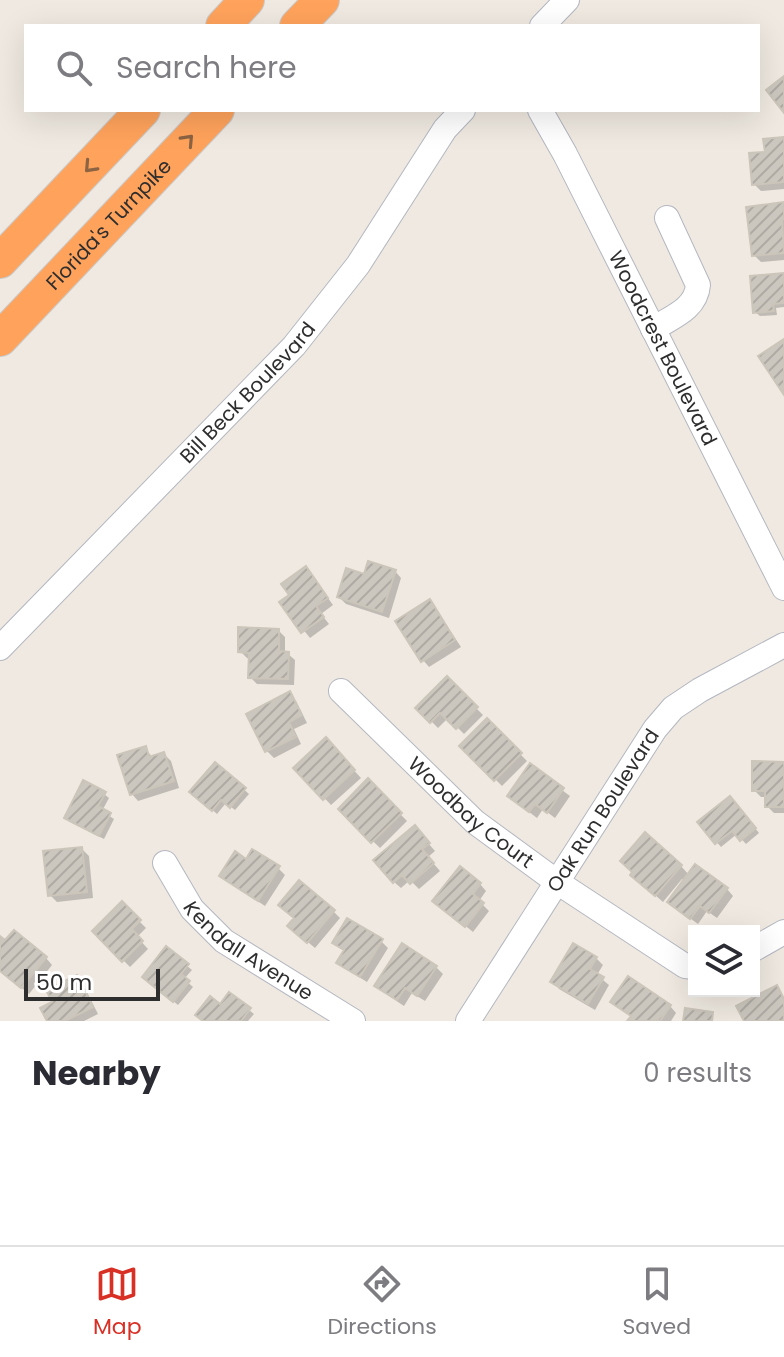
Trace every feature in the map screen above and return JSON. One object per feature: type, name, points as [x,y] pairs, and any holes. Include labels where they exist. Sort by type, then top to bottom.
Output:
[{"type":"highway","points":[[225,24],[247,0]]},
{"type":"highway","points":[[299,24],[322,0]]},
{"type":"highway","points":[[0,261],[141,112]]},
{"type":"highway","name":"Florida's Turnpike","points":[[0,339],[215,112]]},
{"type":"street","points":[[544,24],[567,0]]},
{"type":"street","name":"Bill Beck Boulevard","points":[[0,648],[294,346],[358,265],[445,129],[461,112]]},
{"type":"street","name":"Woodcrest Boulevard","points":[[541,112],[784,588]]},
{"type":"street","points":[[653,329],[690,306],[697,296],[698,285],[667,218]]},
{"type":"street","name":"Oak Run Boulevard","points":[[468,1021],[655,729],[673,708],[700,690],[784,645]]},
{"type":"street","name":"Woodbay Court","points":[[341,691],[475,822],[557,882],[688,966]]},
{"type":"street","name":"Kendall Avenue","points":[[165,863],[192,909],[224,941],[353,1021]]},
{"type":"street","points":[[760,946],[784,932]]},
{"type":"building","points":[[784,76],[784,113],[766,90]]},
{"type":"building","points":[[784,137],[784,182],[752,185],[749,153],[765,152],[763,139]]},
{"type":"building","points":[[784,202],[784,253],[752,256],[746,207]]},
{"type":"building","points":[[784,273],[784,303],[773,304],[774,311],[753,313],[750,276]]},
{"type":"building","points":[[784,339],[784,395],[758,356]]},
{"type":"building","points":[[368,561],[396,570],[382,612],[337,597],[346,568],[364,574]]},
{"type":"building","points":[[306,566],[328,598],[316,606],[324,617],[301,633],[279,602],[289,595],[281,584]]},
{"type":"building","points":[[430,599],[455,640],[421,662],[395,621]]},
{"type":"building","points":[[238,627],[279,629],[279,651],[289,652],[288,679],[248,678],[249,653],[238,652]]},
{"type":"building","points":[[447,676],[478,707],[456,729],[440,713],[430,723],[415,708]]},
{"type":"building","points":[[290,691],[302,715],[289,722],[296,737],[265,752],[246,714]]},
{"type":"building","points":[[487,718],[522,753],[494,781],[459,746]]},
{"type":"building","points":[[326,737],[355,770],[323,800],[293,768]]},
{"type":"building","points":[[146,746],[149,757],[164,752],[174,781],[130,795],[117,755]]},
{"type":"building","points":[[752,761],[784,762],[784,807],[765,807],[765,791],[752,791]]},
{"type":"building","points":[[215,762],[246,788],[230,808],[221,800],[212,811],[189,792]]},
{"type":"building","points":[[530,763],[564,788],[547,813],[535,804],[529,812],[507,796]]},
{"type":"building","points":[[368,778],[402,813],[371,843],[338,809]]},
{"type":"building","points":[[83,780],[106,792],[98,806],[111,813],[99,836],[64,818]]},
{"type":"building","points":[[730,796],[756,828],[740,841],[732,831],[715,844],[697,822]]},
{"type":"building","points":[[415,825],[430,843],[422,849],[434,863],[410,884],[402,875],[393,883],[373,860]]},
{"type":"building","points":[[645,832],[682,865],[655,896],[630,875],[632,872],[620,861]]},
{"type":"building","points":[[82,847],[87,892],[48,896],[43,851]]},
{"type":"building","points":[[252,849],[280,866],[258,901],[219,876],[235,851],[246,859]]},
{"type":"building","points":[[695,864],[728,888],[709,913],[700,906],[690,919],[667,902]]},
{"type":"building","points":[[460,866],[481,883],[473,894],[484,903],[465,927],[432,901]]},
{"type":"building","points":[[299,880],[335,910],[307,943],[287,926],[294,918],[278,905]]},
{"type":"building","points":[[122,901],[141,920],[132,929],[143,941],[122,962],[92,931]]},
{"type":"building","points":[[347,918],[383,939],[360,977],[336,963],[344,950],[332,943]]},
{"type":"building","points":[[14,930],[47,957],[21,988],[0,971],[0,936],[5,940]]},
{"type":"building","points":[[402,943],[437,966],[417,996],[405,988],[397,1000],[374,986]]},
{"type":"building","points":[[573,943],[597,957],[590,969],[604,977],[588,1004],[550,982]]},
{"type":"building","points":[[166,946],[189,964],[181,974],[190,981],[173,1002],[142,977]]},
{"type":"building","points":[[77,975],[93,1007],[65,1021],[47,1021],[40,1008],[52,1002],[46,990]]},
{"type":"building","points":[[628,976],[671,1005],[660,1021],[627,1021],[631,1016],[610,1002]]},
{"type":"building","points":[[777,985],[784,999],[784,1021],[744,1021],[736,1006],[760,997],[760,994]]},
{"type":"building","points":[[229,992],[251,1008],[241,1021],[203,1021],[195,1015],[210,996],[220,1004]]},
{"type":"building","points":[[685,1008],[713,1012],[712,1021],[683,1021]]}]
